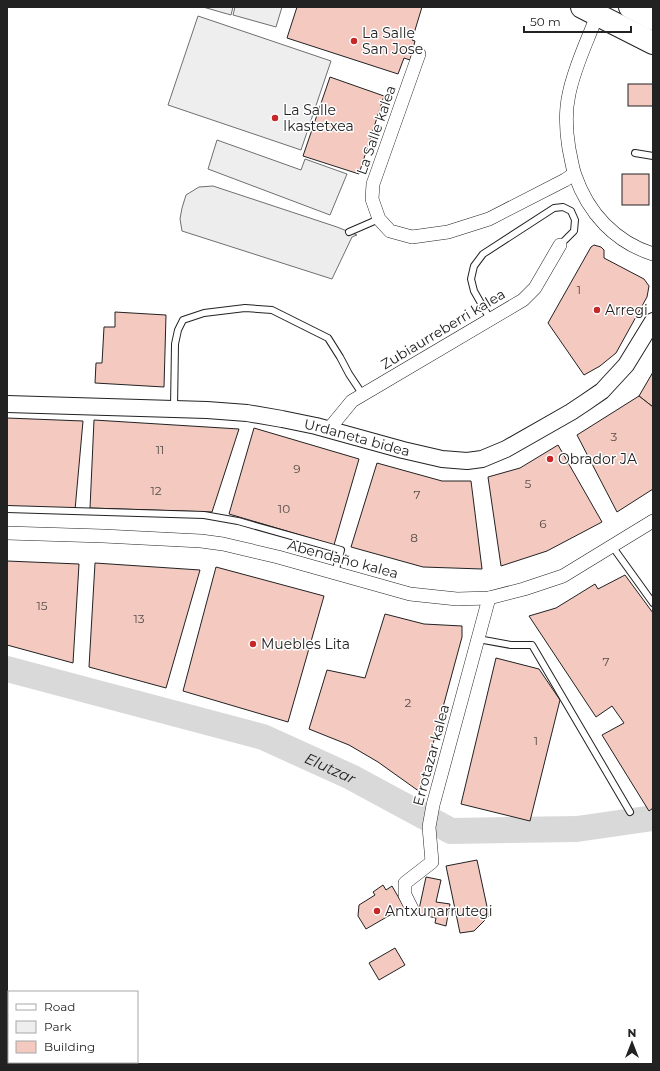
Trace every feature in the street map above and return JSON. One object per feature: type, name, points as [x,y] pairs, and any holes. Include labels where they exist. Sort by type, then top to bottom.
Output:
[{"type":"highway","points":[[630,7],[653,19]]},
{"type":"highway","points":[[588,15],[653,43]]},
{"type":"street","points":[[588,15],[568,95],[566,115],[568,140],[574,174],[582,194],[596,215],[617,236],[632,246],[653,254]]},
{"type":"street","name":"La Salle kalea","points":[[419,54],[373,184],[372,199],[379,219],[390,231],[412,237],[448,232],[489,219],[574,174]]},
{"type":"street","name":"Zubiaurreberri kalea","points":[[329,429],[352,401],[523,300],[535,288],[560,245]]},
{"type":"street","name":"Urdaneta bidea","points":[[7,404],[174,409],[247,413],[329,429],[442,460],[467,461],[482,459],[506,449],[571,412],[602,391],[626,365],[653,321]]},
{"type":"street","name":"Abendaño kalea","points":[[7,533],[103,536],[223,544],[410,594],[457,600],[489,598],[524,589],[563,576],[653,521]]},
{"type":"street","name":"Errotazar kalea","points":[[412,909],[405,895],[405,883],[432,862],[429,827],[433,805],[489,598]]},
{"type":"lane","points":[[635,153],[653,156]]},
{"type":"lane","points":[[490,319],[474,291],[471,279],[474,266],[483,254],[554,208],[563,207],[571,211],[574,220],[574,231],[560,245]]},
{"type":"lane","points":[[349,232],[379,219]]},
{"type":"lane","points":[[174,409],[175,344],[178,330],[183,320],[204,313],[244,308],[272,310],[328,338],[363,395]]},
{"type":"lane","points":[[7,509],[204,515],[238,522],[341,550],[335,573]]},
{"type":"lane","points":[[612,546],[653,602]]},
{"type":"lane","points":[[478,639],[511,645],[532,645],[630,812]]},
{"type":"green space","points":[[203,7],[233,7],[231,15]]},
{"type":"green space","points":[[235,7],[282,7],[276,27],[233,15]]},
{"type":"green space","points":[[198,16],[331,61],[301,150],[168,105]]},
{"type":"green space","points":[[217,140],[301,170],[305,159],[347,174],[330,215],[208,169]]},
{"type":"shaded area","points":[[213,186],[357,235],[352,237],[332,279],[182,231],[180,219],[186,195],[199,187]]},
{"type":"building","name":"La Salle San Jose","points":[[297,7],[422,7],[412,40],[415,41],[410,60],[404,58],[398,74],[287,38]]},
{"type":"building","points":[[330,77],[384,96],[359,174],[303,156]]},
{"type":"building","points":[[628,84],[653,84],[653,106],[628,106]]},
{"type":"building","points":[[622,174],[649,174],[649,205],[622,205]]},
{"type":"building","name":"Arregi","points":[[594,245],[601,247],[604,250],[604,258],[644,279],[649,286],[647,297],[616,353],[600,366],[584,375],[548,323],[591,247]]},
{"type":"building","points":[[115,312],[166,315],[164,387],[95,383],[96,363],[102,363],[104,327],[115,327]]},
{"type":"building","points":[[653,372],[653,407],[639,396]]},
{"type":"building","points":[[639,396],[653,407],[653,489],[617,512],[577,435]]},
{"type":"building","points":[[7,418],[83,421],[75,510],[7,507]]},
{"type":"building","points":[[94,420],[239,429],[212,512],[90,508]]},
{"type":"building","points":[[254,428],[359,459],[334,545],[229,514]]},
{"type":"building","points":[[558,445],[602,522],[547,551],[501,566],[488,477],[520,468]]},
{"type":"building","points":[[377,463],[442,481],[471,481],[482,569],[423,567],[351,547]]},
{"type":"building","points":[[7,561],[79,564],[73,663],[7,645]]},
{"type":"building","points":[[95,563],[200,570],[166,688],[89,667]]},
{"type":"building","name":"Muebles Lita","points":[[216,567],[324,596],[288,722],[183,691]]},
{"type":"building","points":[[625,575],[653,613],[653,808],[649,811],[602,735],[624,723],[612,706],[596,717],[529,616],[556,608],[595,584],[598,589]]},
{"type":"building","points":[[385,614],[424,624],[462,626],[462,637],[420,792],[378,762],[349,745],[309,729],[327,670],[365,678]]},
{"type":"building","points":[[496,658],[539,669],[560,700],[530,821],[461,804]]},
{"type":"building","points":[[477,860],[489,916],[474,931],[460,933],[446,866]]},
{"type":"building","points":[[426,877],[441,880],[436,902],[450,904],[446,926],[435,923],[436,918],[418,914]]},
{"type":"building","name":"Antxunarrutegi","points":[[383,885],[386,890],[392,886],[404,907],[366,929],[358,916],[359,905],[375,895],[373,892]]},
{"type":"building","points":[[395,948],[405,965],[379,980],[369,963]]},
{"type":"waterway","name":"Elutzar","points":[[7,669],[263,737],[351,777],[451,831],[577,829],[653,818]]},
{"type":"place","name":"La Salle San Jose","points":[[354,41]]},
{"type":"place","name":"La Salle Ikastetxea","points":[[275,118]]},
{"type":"place","name":"Arregi","points":[[597,310]]},
{"type":"place","name":"Obrador JA","points":[[550,459]]},
{"type":"place","name":"Muebles Lita","points":[[253,644]]},
{"type":"place","name":"Antxunarrutegi","points":[[377,911]]}]
